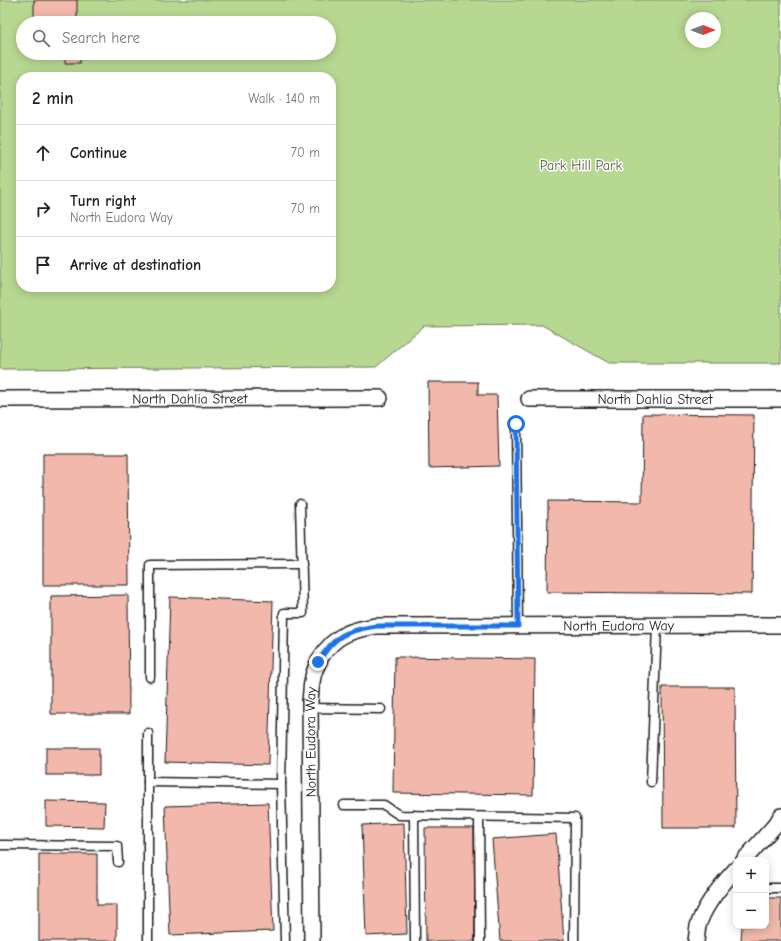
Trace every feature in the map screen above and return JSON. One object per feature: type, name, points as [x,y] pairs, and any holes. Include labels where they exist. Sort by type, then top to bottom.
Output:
[{"type":"street","name":"North Dahlia Street","points":[[0,399],[380,398]]},
{"type":"street","name":"North Dahlia Street","points":[[529,399],[781,399]]},
{"type":"street","name":"North Eudora Way","points":[[312,941],[310,708],[313,675],[318,662],[327,648],[338,637],[358,629],[376,626],[781,624]]},
{"type":"street","points":[[747,857],[781,816]]},
{"type":"street","points":[[696,941],[698,925],[706,910],[733,872]]},
{"type":"lane","points":[[516,424],[518,626]]},
{"type":"lane","points":[[285,941],[281,784],[284,614],[303,613],[300,504]]},
{"type":"lane","points":[[150,677],[150,565],[302,564]]},
{"type":"lane","points":[[651,782],[657,625]]},
{"type":"lane","points":[[310,708],[381,709]]},
{"type":"lane","points":[[148,733],[148,941]]},
{"type":"lane","points":[[148,782],[281,784]]},
{"type":"lane","points":[[344,805],[384,805],[399,815],[575,818],[574,941]]},
{"type":"lane","points":[[414,815],[415,941]]},
{"type":"lane","points":[[479,817],[480,941]]},
{"type":"lane","points":[[0,845],[117,846],[118,862]]},
{"type":"lane","points":[[769,888],[781,888]]},
{"type":"green space","name":"Park Hill Park","points":[[0,0],[781,0],[781,363],[609,363],[542,325],[424,326],[376,367],[0,369]]},
{"type":"building","points":[[34,0],[77,0],[77,16],[34,16]]},
{"type":"building","points":[[65,60],[80,60],[80,63],[65,63]]},
{"type":"building","points":[[428,382],[478,382],[478,395],[497,395],[499,466],[429,468]]},
{"type":"building","points":[[643,414],[754,415],[752,594],[547,592],[548,501],[642,502]]},
{"type":"building","points":[[43,454],[128,454],[129,585],[43,585]]},
{"type":"building","points":[[128,595],[129,714],[51,714],[51,596]]},
{"type":"building","points":[[170,597],[273,601],[268,765],[165,762]]},
{"type":"building","points":[[395,657],[535,659],[533,795],[393,793]]},
{"type":"building","points":[[662,687],[735,687],[736,828],[663,828]]},
{"type":"building","points":[[46,748],[99,748],[99,775],[46,775]]},
{"type":"building","points":[[46,801],[105,802],[104,827],[46,826]]},
{"type":"building","points":[[268,803],[273,931],[170,935],[165,806]]},
{"type":"building","points":[[404,823],[407,934],[366,936],[362,825]]},
{"type":"building","points":[[425,828],[474,828],[475,941],[426,941]]},
{"type":"building","points":[[556,834],[564,941],[500,941],[492,839]]},
{"type":"building","points":[[39,854],[97,854],[97,905],[117,905],[117,941],[39,941]]},
{"type":"building","points":[[769,898],[781,898],[781,941],[741,941],[742,929],[769,929]]},
{"type":"route","points":[[318,662],[327,648],[338,637],[358,629],[376,626],[518,626],[516,424]]}]
